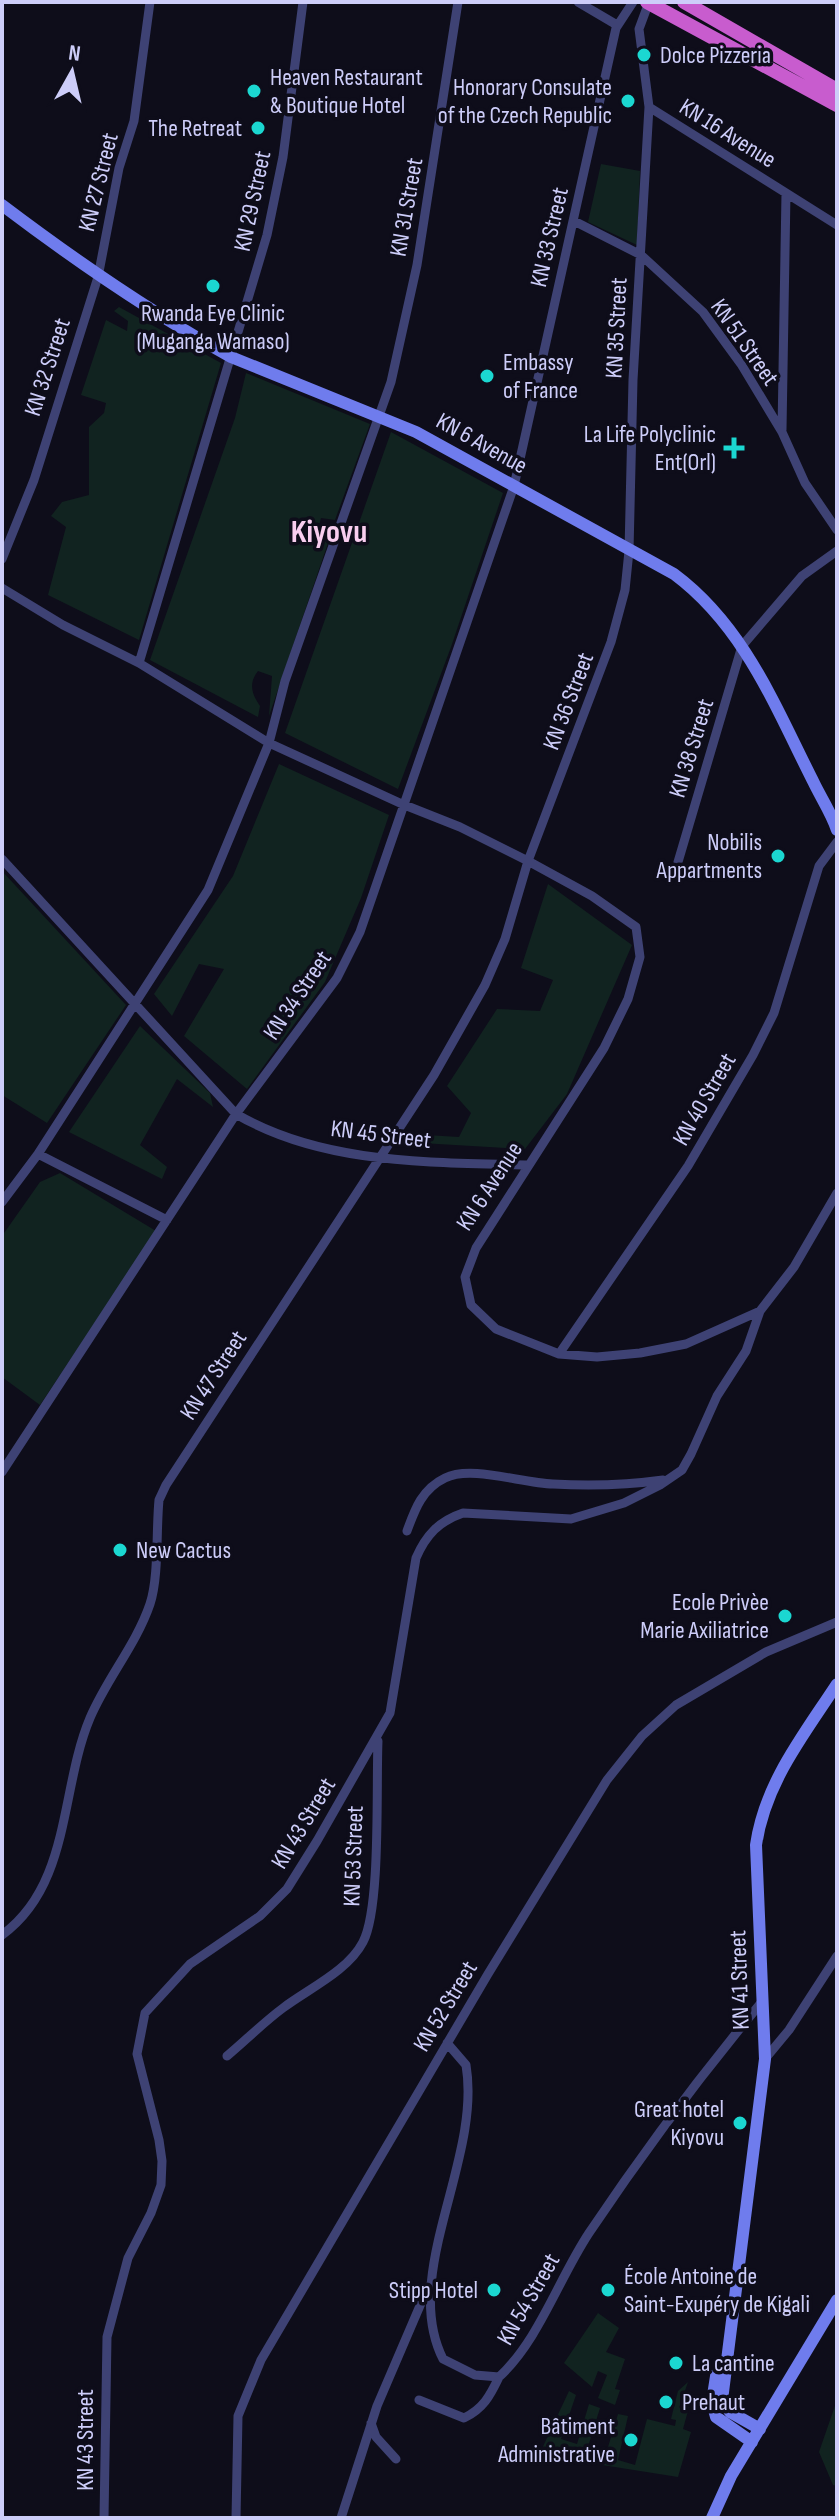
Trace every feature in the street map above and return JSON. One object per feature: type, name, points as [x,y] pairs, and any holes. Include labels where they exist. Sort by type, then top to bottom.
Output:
[{"type":"highway","points":[[648,2],[837,105]]},
{"type":"highway","points":[[684,2],[837,90]]},
{"type":"main road","name":"KN 6 Avenue","points":[[2,205],[98,277],[231,357],[381,416],[514,486],[695,590],[742,646],[835,812],[837,830]]},
{"type":"main road","name":"KN 41 Street","points":[[760,2429],[722,2404],[765,2059],[756,1845],[759,1822],[776,1778],[837,1684]]},
{"type":"main road","name":"KN 41 Street","points":[[736,2293],[721,2348],[712,2406],[724,2425],[752,2442]]},
{"type":"main road","points":[[715,2516],[752,2442],[837,2300]]},
{"type":"street","name":"KN 27 Street","points":[[98,277],[119,168],[134,121],[150,2]]},
{"type":"street","name":"KN 29 Street","points":[[139,663],[243,325],[279,184],[303,2]]},
{"type":"street","name":"KN 31 Street","points":[[2,1202],[38,1154],[208,890],[269,743],[285,681],[329,552],[381,416],[417,265],[458,2]]},
{"type":"street","points":[[578,2],[617,25]]},
{"type":"street","name":"KN 33 Street","points":[[514,486],[617,25],[633,2]]},
{"type":"street","name":"KN 16 Avenue","points":[[648,2],[638,38],[649,107],[837,225]]},
{"type":"street","name":"KN 35 Street","points":[[629,551],[649,107]]},
{"type":"street","points":[[782,432],[786,193]]},
{"type":"street","name":"KN 51 Street","points":[[574,221],[641,255],[703,312],[741,364],[782,432],[805,483],[837,530]]},
{"type":"street","name":"KN 32 Street","points":[[2,559],[34,480],[98,277]]},
{"type":"street","name":"KN 34 Street","points":[[2,1472],[236,1114],[337,978],[360,932],[514,486]]},
{"type":"street","name":"KN 36 Street","points":[[528,861],[611,642],[625,590],[629,551]]},
{"type":"street","points":[[742,646],[802,576],[837,551]]},
{"type":"street","name":"KN 6 Avenue","points":[[2,588],[63,625],[139,663],[269,743],[460,827],[528,861],[592,896],[636,927],[640,944],[628,999],[616,1024],[476,1248],[465,1277],[471,1305],[496,1329],[559,1354],[618,1356],[686,1344],[760,1311],[794,1267],[837,1193]]},
{"type":"street","name":"KN 38 Street","points":[[678,862],[742,646]]},
{"type":"street","name":"KN 40 Street","points":[[559,1354],[688,1166],[753,1055],[774,1013],[819,866],[837,842]]},
{"type":"street","name":"KN 45 Street","points":[[2,859],[236,1114],[263,1130],[293,1140],[378,1158],[529,1165]]},
{"type":"street","name":"KN 47 Street","points":[[2,1935],[16,1924],[33,1903],[51,1871],[89,1721],[151,1601],[159,1500],[166,1485],[434,1075],[485,985],[516,908],[528,861]]},
{"type":"street","points":[[38,1154],[167,1220]]},
{"type":"street","name":"KN 43 Street","points":[[104,2518],[107,2337],[128,2258],[151,2213],[162,2173],[159,2140],[140,2078],[137,2054],[145,2013],[190,1964],[260,1916],[287,1889],[378,1737],[390,1713],[416,1558],[435,1527],[463,1513],[530,1519],[590,1516],[671,1480],[682,1470],[717,1396],[746,1351],[760,1311]]},
{"type":"street","points":[[407,1531],[427,1489],[446,1477],[472,1471],[502,1480],[557,1485],[671,1480]]},
{"type":"street","name":"KN 52 Street","points":[[236,2518],[235,2438],[245,2392],[278,2325],[607,1780],[642,1736],[676,1705],[766,1652],[837,1622]]},
{"type":"street","name":"KN 53 Street","points":[[227,2056],[281,2009],[340,1967],[363,1944],[371,1921],[374,1888],[378,1737]]},
{"type":"street","points":[[765,2059],[782,2040],[837,1956]]},
{"type":"street","name":"KN 54 Street","points":[[447,2043],[466,2065],[466,2116],[451,2200],[429,2284],[431,2325],[443,2359],[475,2375],[499,2377],[518,2360],[588,2235],[697,2083],[761,2003]]},
{"type":"street","points":[[341,2518],[371,2423],[429,2284]]},
{"type":"street","points":[[419,2400],[464,2418],[488,2400],[499,2377]]},
{"type":"street","points":[[371,2423],[376,2437],[396,2459]]},
{"type":"green space","points":[[601,164],[640,171],[637,245],[588,222]]},
{"type":"green space","points":[[119,307],[221,363],[139,640],[48,595],[66,527],[51,516],[62,502],[89,495],[89,427],[104,413],[106,403],[81,395],[106,320],[127,331],[128,321],[114,311]]},
{"type":"green space","points":[[246,373],[370,424],[335,520],[321,518],[317,534],[328,543],[269,716],[272,676],[258,671],[253,680],[253,693],[260,706],[258,717],[150,660],[235,418]]},
{"type":"green space","points":[[391,432],[503,493],[451,647],[398,789],[285,733]]},
{"type":"green space","points":[[279,764],[389,815],[361,898],[325,982],[247,1089],[184,1036],[224,969],[199,964],[172,1016],[154,994],[233,876]]},
{"type":"green space","points":[[2,871],[126,1005],[47,1123],[2,1095]]},
{"type":"green space","points":[[548,884],[632,945],[567,1094],[525,1149],[421,1143],[426,1135],[459,1137],[471,1113],[447,1086],[497,1009],[540,1011],[553,980],[521,968]]},
{"type":"green space","points":[[140,1026],[210,1093],[213,1107],[177,1079],[140,1145],[167,1167],[162,1179],[69,1132]]},
{"type":"green space","points":[[60,1173],[156,1231],[40,1405],[2,1377],[2,1236],[40,1182]]},
{"type":"green space","points":[[598,2313],[619,2328],[606,2352],[625,2359],[615,2389],[620,2390],[615,2405],[598,2398],[607,2375],[598,2371],[592,2387],[564,2363]]},
{"type":"green space","points":[[688,2382],[679,2408],[682,2405],[689,2407],[683,2429],[691,2432],[678,2477],[539,2455],[569,2391],[576,2395],[561,2439],[577,2444],[589,2404],[600,2408],[587,2450],[605,2457],[618,2414],[628,2416],[618,2460],[635,2465],[647,2419],[675,2426],[676,2420],[671,2419],[678,2391]]},
{"type":"green space","points":[[837,2400],[837,2486],[833,2485],[819,2452]]},
{"type":"place","name":"Dolce Pizzeria","points":[[644,55]]},
{"type":"place","name":"Heaven Restaurant & Boutique Hotel","points":[[254,91]]},
{"type":"place","name":"Honorary Consulate of the Czech Republic","points":[[628,101]]},
{"type":"place","name":"The Retreat","points":[[258,128]]},
{"type":"place","name":"Rwanda Eye Clinic (Muganga Wamaso)","points":[[213,286]]},
{"type":"place","name":"Embassy of France","points":[[487,376]]},
{"type":"place","name":"La Life Polyclinic Ent(Orl)","points":[[734,448]]},
{"type":"place","name":"Nobilis Appartments","points":[[778,856]]},
{"type":"place","name":"New Cactus","points":[[120,1550]]},
{"type":"place","name":"Ecole Privèe Marie Axiliatrice","points":[[785,1616]]},
{"type":"place","name":"Great hotel Kiyovu","points":[[740,2123]]},
{"type":"place","name":"Stipp Hotel","points":[[494,2290]]},
{"type":"place","name":"École Antoine de Saint-Exupéry de Kigali","points":[[608,2290]]},
{"type":"place","name":"La cantine","points":[[676,2363]]},
{"type":"place","name":"Prehaut","points":[[666,2402]]},
{"type":"place","name":"Bâtiment Administrative","points":[[631,2440]]},
{"type":"district","name":"Kiyovu","points":[[329,531]]}]
